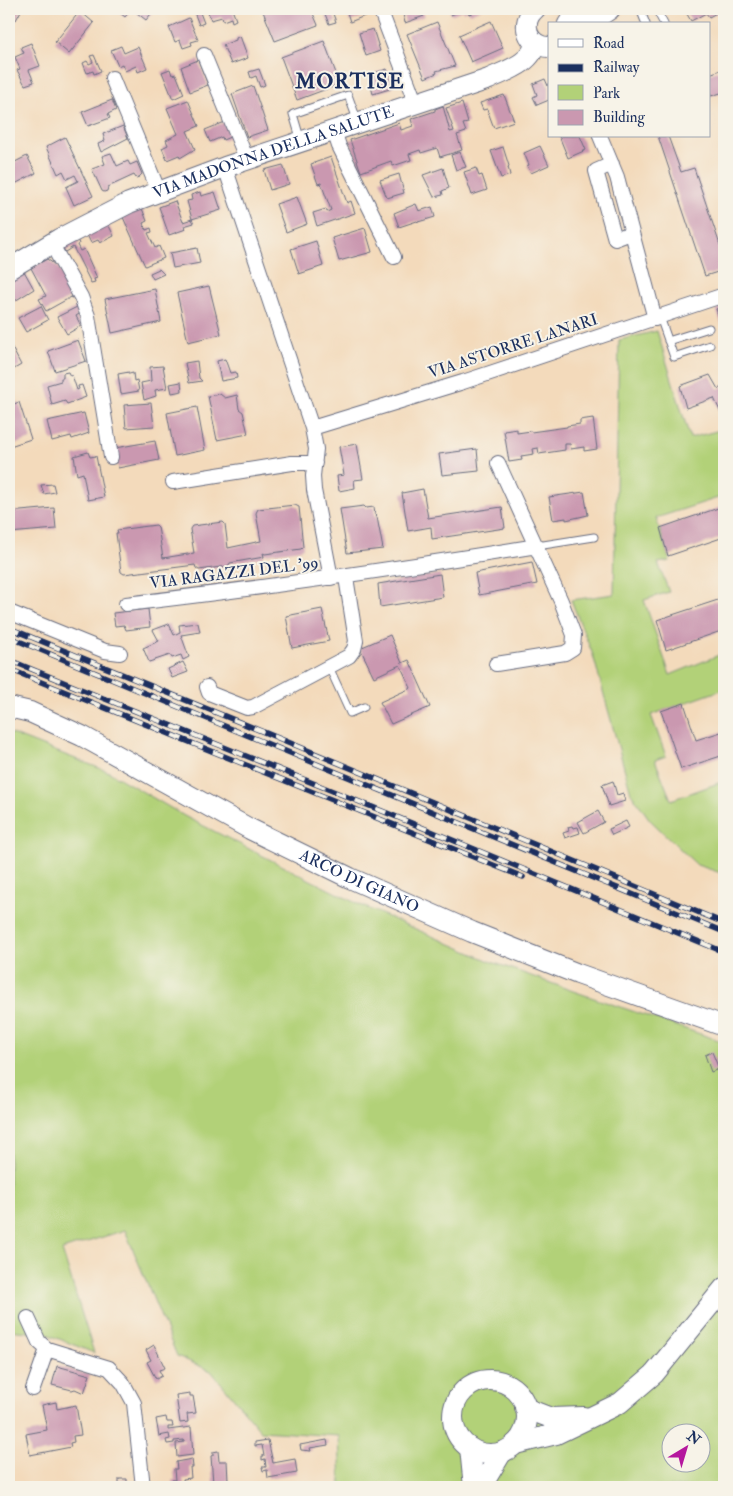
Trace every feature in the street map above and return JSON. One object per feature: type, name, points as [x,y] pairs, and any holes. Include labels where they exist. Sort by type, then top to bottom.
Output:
[{"type":"street","points":[[380,9],[416,104]]},
{"type":"street","points":[[559,9],[567,18],[568,22]]},
{"type":"street","points":[[581,22],[594,20],[610,9]]},
{"type":"street","name":"VIA MADONNA DELLA SALUTE","points":[[9,269],[52,243],[129,204],[159,192],[301,141],[359,124],[490,79],[516,66],[534,51],[531,22]]},
{"type":"street","points":[[204,55],[247,160]]},
{"type":"street","points":[[112,78],[159,192]]},
{"type":"street","points":[[334,131],[339,146],[394,257]]},
{"type":"street","points":[[601,138],[612,164],[657,318]]},
{"type":"street","points":[[225,167],[312,428],[316,449],[314,490],[331,578]]},
{"type":"street","points":[[52,243],[81,297],[88,316],[111,457]]},
{"type":"street","name":"VIA ASTORRE LANARI","points":[[312,428],[463,382],[724,295]]},
{"type":"street","points":[[173,482],[292,463],[315,463]]},
{"type":"street","points":[[496,664],[565,653],[573,648],[574,635],[561,600],[498,463]]},
{"type":"street","name":"VIA RAGAZZI DEL '99","points":[[126,604],[346,577],[537,546]]},
{"type":"street","points":[[207,687],[210,693],[247,708],[254,707],[349,656],[354,649],[356,641],[346,577]]},
{"type":"street","points":[[9,612],[106,651],[120,653]]},
{"type":"street","name":"ARCO DI GIANO","points":[[9,707],[30,712],[82,736],[250,829],[350,878],[490,939],[578,974],[724,1026]]},
{"type":"street","points":[[482,1487],[486,1477],[508,1448],[524,1431],[526,1424],[525,1408],[518,1394],[502,1382],[489,1380],[469,1387],[458,1399],[453,1414],[455,1430],[464,1444],[470,1448],[482,1454],[508,1448],[556,1434],[620,1403],[654,1374],[724,1288]]},
{"type":"street","points":[[28,1318],[39,1342],[47,1349],[109,1368],[123,1384],[134,1403],[143,1487]]},
{"type":"street","points":[[33,1389],[47,1349]]},
{"type":"street","points":[[525,1408],[551,1418],[589,1417]]},
{"type":"street","points":[[470,1448],[474,1487]]},
{"type":"lane","points":[[640,9],[645,22]]},
{"type":"lane","points":[[656,9],[663,22]]},
{"type":"lane","points":[[301,141],[293,114],[348,95],[359,124]]},
{"type":"lane","points":[[657,318],[674,357],[710,345]]},
{"type":"lane","points":[[668,341],[710,328]]},
{"type":"lane","name":"VIA RAGAZZI DEL '99","points":[[537,546],[594,537]]},
{"type":"lane","points":[[329,667],[350,713],[364,707]]},
{"type":"green space","points":[[657,331],[690,438],[724,429],[724,496],[656,518],[670,561],[658,563],[669,592],[644,600],[670,675],[724,653],[724,689],[651,715],[666,756],[655,760],[671,800],[724,781],[724,874],[697,865],[650,820],[631,793],[593,655],[571,600],[614,594],[619,340]]},
{"type":"green space","points":[[9,733],[109,772],[186,817],[358,904],[492,962],[724,1042],[724,1487],[341,1487],[339,1436],[261,1431],[211,1371],[177,1356],[125,1230],[62,1250],[94,1353],[47,1334],[9,1330]]},
{"type":"building","points":[[9,9],[22,9],[16,20],[14,19],[9,26]]},
{"type":"building","points":[[115,9],[132,9],[125,17]]},
{"type":"building","points":[[132,9],[155,9],[146,20]]},
{"type":"building","points":[[218,9],[232,9],[236,20],[232,22],[231,18],[223,21],[222,17],[211,20],[208,12]]},
{"type":"building","points":[[262,9],[311,9],[318,25],[275,41]]},
{"type":"building","points":[[323,9],[339,9],[332,11],[336,22],[329,24]]},
{"type":"building","points":[[346,9],[365,9],[367,15],[350,22]]},
{"type":"building","points":[[402,9],[421,9],[424,16],[405,23]]},
{"type":"building","points":[[449,9],[482,9],[469,14],[467,10],[463,12],[462,10],[451,15]]},
{"type":"building","points":[[684,9],[724,9],[724,19],[720,11],[709,17],[706,13],[691,21]]},
{"type":"building","points":[[199,10],[204,23],[199,25],[194,12]]},
{"type":"building","points":[[80,11],[94,23],[69,54],[55,42]]},
{"type":"building","points":[[189,18],[198,40],[191,42],[192,45],[183,48],[180,40],[175,42],[169,27]]},
{"type":"building","points":[[491,21],[503,48],[471,62],[459,35]]},
{"type":"building","points":[[437,22],[455,66],[436,71],[437,73],[425,78],[407,34]]},
{"type":"building","points":[[373,29],[380,51],[366,56],[359,33]]},
{"type":"building","points":[[240,36],[248,58],[231,64],[223,45],[236,40]]},
{"type":"building","points":[[324,41],[340,84],[297,100],[281,57]]},
{"type":"building","points":[[31,43],[40,66],[29,70],[34,82],[25,85],[17,70],[20,69],[15,57],[24,53],[21,47]]},
{"type":"building","points":[[121,46],[124,53],[138,47],[147,68],[138,72],[136,66],[125,71],[122,64],[118,66],[111,50]]},
{"type":"building","points":[[94,55],[101,71],[94,74],[93,71],[87,73],[83,63],[87,61],[89,64],[93,62],[90,56]]},
{"type":"building","points":[[198,60],[208,85],[190,92],[181,67]]},
{"type":"building","points":[[170,69],[172,75],[176,74],[184,94],[173,99],[162,72]]},
{"type":"building","points":[[259,69],[265,85],[260,87],[256,76],[251,78],[249,72]]},
{"type":"building","points":[[387,69],[393,88],[373,94],[368,75]]},
{"type":"building","points":[[724,69],[724,92],[711,96],[710,74]]},
{"type":"building","points":[[545,79],[548,86],[548,100],[537,105],[533,97],[537,95],[533,84]]},
{"type":"building","points":[[253,86],[268,130],[247,137],[232,94]]},
{"type":"building","points":[[504,95],[514,121],[494,128],[487,109],[483,110],[480,103]]},
{"type":"building","points":[[112,100],[116,110],[108,114],[110,118],[88,126],[82,112]]},
{"type":"building","points":[[188,100],[199,126],[187,131],[195,149],[180,158],[179,155],[167,160],[162,148],[168,145],[166,140],[178,134],[167,108]]},
{"type":"building","points":[[462,103],[468,123],[463,124],[466,132],[457,135],[462,150],[440,157],[437,148],[421,153],[420,150],[409,154],[411,160],[393,166],[391,161],[361,172],[350,140],[399,123],[401,130],[413,126],[411,119],[435,111],[435,109],[443,106],[450,132],[454,131],[446,108]]},
{"type":"building","points":[[225,122],[230,137],[223,140],[222,137],[210,142],[205,130]]},
{"type":"building","points":[[123,126],[128,138],[101,152],[98,144],[105,141],[103,134]]},
{"type":"building","points":[[65,137],[93,196],[74,205],[66,187],[78,181],[75,175],[67,179],[63,171],[58,174],[46,147]]},
{"type":"building","points":[[560,138],[581,138],[586,150],[568,158]]},
{"type":"building","points":[[659,138],[669,138],[681,172],[694,168],[720,245],[724,244],[724,270],[705,276]]},
{"type":"building","points":[[540,146],[549,165],[531,173],[524,153]]},
{"type":"building","points":[[503,147],[510,175],[501,178],[491,151]]},
{"type":"building","points":[[460,152],[466,167],[456,170],[451,155]]},
{"type":"building","points":[[111,153],[117,166],[128,161],[130,165],[137,162],[142,174],[136,178],[134,175],[108,187],[107,191],[104,192],[92,169],[105,164],[102,156]]},
{"type":"building","points":[[27,156],[36,173],[11,186],[9,182],[9,165]]},
{"type":"building","points":[[331,157],[347,203],[351,201],[355,213],[317,226],[313,213],[326,209],[327,212],[331,210],[321,183],[318,184],[311,164]]},
{"type":"building","points":[[283,165],[289,184],[270,190],[264,170]]},
{"type":"building","points":[[443,168],[449,188],[442,191],[443,195],[434,197],[423,175]]},
{"type":"building","points":[[476,168],[479,176],[482,175],[487,190],[472,195],[464,172]]},
{"type":"building","points":[[399,174],[404,193],[387,198],[380,180]]},
{"type":"building","points":[[200,192],[201,196],[215,192],[221,210],[192,219],[187,201],[192,200],[191,195]]},
{"type":"building","points":[[297,197],[307,224],[286,232],[276,204]]},
{"type":"building","points":[[175,201],[183,222],[192,219],[194,223],[184,226],[186,229],[169,235],[159,207]]},
{"type":"building","points":[[416,204],[419,211],[432,207],[435,217],[399,227],[394,213]]},
{"type":"building","points":[[141,206],[147,221],[143,223],[146,230],[151,228],[152,232],[148,233],[155,248],[159,246],[164,258],[145,266],[122,215]]},
{"type":"building","points":[[108,224],[114,236],[100,243],[98,240],[91,243],[85,231]]},
{"type":"building","points":[[365,228],[372,252],[339,261],[332,238]]},
{"type":"building","points":[[77,239],[80,251],[84,249],[97,278],[94,279],[95,282],[91,283],[73,247],[65,252],[61,244]]},
{"type":"building","points":[[316,241],[323,266],[299,274],[291,249]]},
{"type":"building","points":[[197,248],[200,263],[173,268],[170,253]]},
{"type":"building","points":[[47,259],[58,267],[73,296],[46,311],[39,299],[46,296],[31,268]]},
{"type":"building","points":[[159,269],[164,274],[153,279],[150,273]]},
{"type":"building","points":[[24,271],[34,289],[10,304],[9,280]]},
{"type":"building","points":[[209,286],[221,334],[188,342],[177,293]]},
{"type":"building","points":[[155,289],[161,322],[112,333],[105,299]]},
{"type":"building","points":[[41,306],[48,320],[26,332],[18,318]]},
{"type":"building","points":[[79,306],[82,312],[76,316],[81,326],[67,334],[57,317]]},
{"type":"building","points":[[724,306],[724,331],[716,309]]},
{"type":"building","points":[[78,340],[86,361],[55,371],[48,351]]},
{"type":"building","points":[[9,342],[21,365],[9,372]]},
{"type":"building","points":[[225,359],[230,373],[236,372],[237,378],[221,381],[217,361]]},
{"type":"building","points":[[197,361],[199,378],[202,381],[189,383],[185,363]]},
{"type":"building","points":[[163,366],[167,388],[155,390],[156,396],[144,400],[141,383],[151,381],[150,367]]},
{"type":"building","points":[[68,372],[70,376],[72,375],[77,390],[79,389],[78,386],[82,385],[86,397],[67,404],[65,401],[52,405],[47,385],[61,381],[63,373]]},
{"type":"building","points":[[129,372],[129,374],[133,373],[134,381],[137,380],[139,391],[121,394],[118,374]]},
{"type":"building","points":[[710,375],[718,389],[724,386],[724,412],[721,413],[714,398],[686,408],[680,386]]},
{"type":"building","points":[[181,382],[182,391],[172,393],[170,384]]},
{"type":"building","points":[[220,394],[225,398],[237,395],[239,409],[243,412],[248,434],[217,440],[208,396]]},
{"type":"building","points":[[19,402],[31,439],[10,446],[9,406]]},
{"type":"building","points":[[151,403],[154,426],[126,428],[124,405]]},
{"type":"building","points":[[197,407],[205,450],[175,456],[167,413]]},
{"type":"building","points":[[84,413],[89,433],[72,439],[71,436],[52,441],[47,421]]},
{"type":"building","points":[[593,418],[597,449],[584,451],[584,447],[571,449],[570,444],[565,444],[565,450],[539,454],[538,448],[533,449],[534,454],[521,456],[522,460],[509,462],[504,431],[517,429],[517,433],[567,427],[580,424],[580,420]]},
{"type":"building","points":[[155,441],[159,460],[118,468],[115,448]]},
{"type":"building","points":[[357,444],[363,479],[354,480],[355,488],[339,491],[337,476],[344,475],[339,447]]},
{"type":"building","points":[[477,449],[479,471],[442,475],[439,454]]},
{"type":"building","points":[[88,452],[90,457],[96,456],[104,497],[88,500],[83,473],[77,475],[74,456]]},
{"type":"building","points":[[53,484],[55,492],[44,494],[41,485]]},
{"type":"building","points":[[423,489],[428,518],[502,507],[505,528],[432,539],[431,527],[408,531],[402,493]]},
{"type":"building","points":[[584,492],[588,515],[566,520],[566,518],[553,520],[549,497]]},
{"type":"building","points":[[295,505],[299,507],[303,547],[301,549],[263,553],[264,557],[230,563],[228,566],[199,570],[195,565],[124,574],[121,572],[117,530],[156,525],[158,527],[163,558],[194,553],[190,529],[192,526],[223,522],[225,524],[228,548],[261,541],[256,513],[258,509]]},
{"type":"building","points":[[364,506],[366,508],[374,507],[383,549],[347,553],[340,509]]},
{"type":"building","points":[[724,506],[724,537],[668,556],[660,528]]},
{"type":"building","points":[[54,508],[56,529],[9,533],[9,512]]},
{"type":"building","points":[[532,562],[537,584],[479,595],[475,573]]},
{"type":"building","points":[[440,574],[443,597],[380,607],[378,584]]},
{"type":"building","points":[[724,598],[724,630],[666,650],[657,620]]},
{"type":"building","points":[[148,609],[150,627],[126,630],[124,625],[115,626],[113,613]]},
{"type":"building","points":[[322,609],[329,641],[292,648],[286,616]]},
{"type":"building","points":[[198,623],[200,632],[181,635],[189,657],[183,660],[181,655],[172,658],[170,655],[149,662],[143,648],[159,641],[153,630],[169,624],[174,635],[180,632],[179,625]]},
{"type":"building","points":[[390,635],[402,663],[409,660],[430,707],[391,724],[380,702],[411,688],[400,665],[374,677],[360,648]]},
{"type":"building","points":[[183,662],[188,672],[172,678],[168,669]]},
{"type":"building","points":[[684,703],[696,740],[724,731],[724,755],[681,769],[661,711]]},
{"type":"building","points":[[613,781],[617,795],[623,793],[625,801],[609,806],[602,785]]},
{"type":"building","points":[[598,811],[604,822],[584,833],[578,822]]},
{"type":"building","points":[[626,821],[629,827],[612,835],[609,829]]},
{"type":"building","points":[[572,826],[573,828],[578,827],[580,833],[565,838],[563,833],[569,831],[568,827]]},
{"type":"building","points":[[712,1052],[719,1069],[711,1072],[705,1055]]},
{"type":"building","points":[[154,1345],[165,1368],[159,1370],[162,1376],[156,1379],[147,1362],[151,1360],[146,1350]]},
{"type":"building","points":[[57,1366],[90,1375],[84,1393],[75,1389],[52,1385]]},
{"type":"building","points":[[190,1393],[190,1396],[193,1396],[196,1413],[187,1414],[188,1422],[180,1423],[176,1395]]},
{"type":"building","points":[[56,1402],[57,1409],[76,1405],[81,1435],[73,1436],[74,1442],[70,1443],[71,1447],[30,1455],[26,1434],[47,1430],[42,1405]]},
{"type":"building","points":[[166,1417],[167,1422],[172,1422],[173,1427],[168,1427],[168,1430],[191,1427],[193,1455],[177,1457],[176,1443],[184,1442],[184,1440],[167,1444],[166,1440],[170,1439],[169,1434],[159,1436],[156,1419]]},
{"type":"building","points":[[268,1440],[273,1463],[295,1459],[297,1473],[268,1478],[267,1470],[263,1471],[262,1467],[266,1467],[265,1459],[262,1460],[262,1456],[264,1456],[262,1445],[255,1446],[255,1442]]},
{"type":"building","points":[[327,1440],[328,1445],[310,1448],[311,1451],[301,1450],[300,1445]]},
{"type":"building","points":[[218,1451],[219,1461],[227,1461],[228,1481],[213,1483],[211,1456],[213,1452]]},
{"type":"building","points":[[192,1459],[193,1467],[190,1467],[191,1478],[183,1479],[184,1486],[173,1487],[172,1480],[175,1480],[174,1469],[177,1469],[176,1462]]},
{"type":"building","points":[[119,1479],[127,1479],[127,1483],[135,1482],[135,1487],[119,1487]]},
{"type":"railway","points":[[9,628],[724,923]]},
{"type":"railway","points":[[9,637],[724,932]]},
{"type":"railway","points":[[9,660],[724,952]]},
{"type":"railway","points":[[9,669],[523,877]]},
{"type":"district","name":"MORTISE","points":[[350,81]]}]
